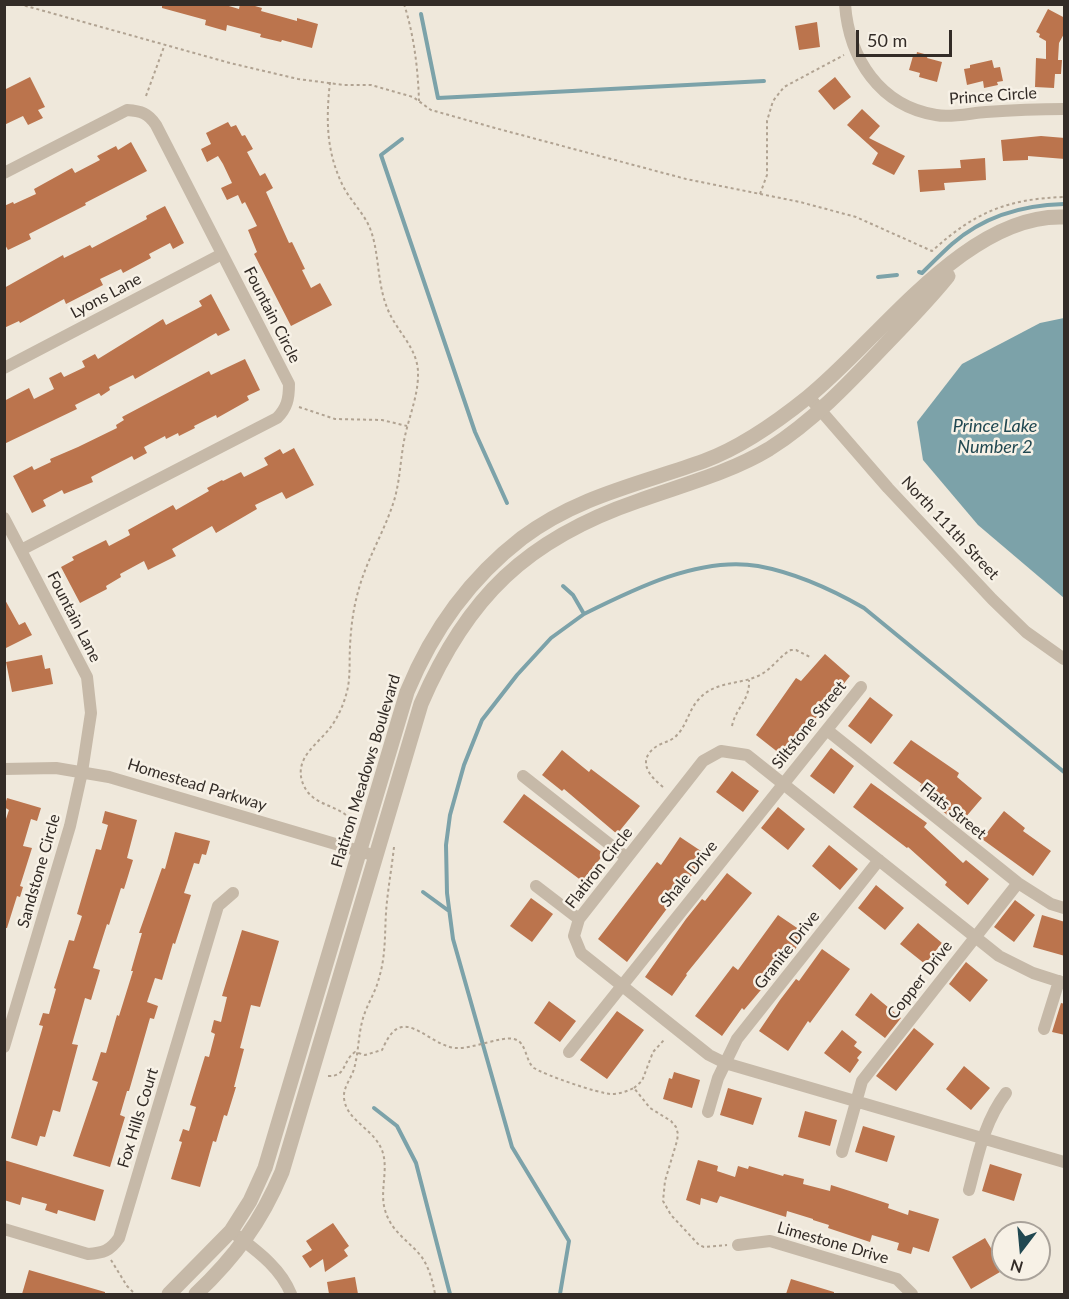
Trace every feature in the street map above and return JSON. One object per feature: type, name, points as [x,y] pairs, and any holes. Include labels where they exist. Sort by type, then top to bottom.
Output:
[{"type":"street","name":"Prince Circle","points":[[845,4],[846,25],[854,51],[868,74],[887,94],[908,108],[938,116],[1019,109],[1065,109]]},
{"type":"street","name":"Fountain Circle","points":[[4,173],[127,110],[142,111],[156,125],[289,384],[289,397],[285,410],[277,418],[21,550]]},
{"type":"street","points":[[809,397],[924,286],[964,254],[1004,228],[1026,221],[1065,217]]},
{"type":"street","name":"Lyons Lane","points":[[4,368],[222,254]]},
{"type":"street","points":[[820,411],[933,294],[964,254]]},
{"type":"street","name":"North 111th Street","points":[[809,397],[888,488],[992,599],[1026,632],[1065,659]]},
{"type":"street","name":"Flatiron Meadows Boulevard","points":[[170,1294],[231,1231],[250,1201],[271,1151],[401,709],[414,676],[444,620],[483,573],[522,538],[576,506],[622,487],[705,460],[741,444],[809,397]]},
{"type":"street","name":"Flatiron Meadows Boulevard","points":[[196,1294],[221,1270],[244,1241],[262,1214],[282,1172],[421,705],[436,669],[471,613],[506,575],[553,539],[585,521],[612,510],[733,467],[768,449],[820,411]]},
{"type":"street","name":"Fountain Lane","points":[[4,518],[87,677],[91,713],[82,772]]},
{"type":"street","name":"Siltstone Street","points":[[783,783],[861,687]]},
{"type":"street","name":"Flats Street","points":[[827,730],[1017,883],[1051,904],[1065,908]]},
{"type":"street","name":"Flatiron Circle","points":[[1062,982],[1033,974],[999,956],[747,755],[721,751],[703,762],[579,919],[574,936],[581,953],[710,1055],[725,1063],[1065,1162]]},
{"type":"street","name":"Homestead Parkway","points":[[4,769],[56,768],[109,777],[376,856]]},
{"type":"street","name":"Sandstone Circle","points":[[4,1047],[70,826],[82,772]]},
{"type":"street","points":[[523,776],[627,858]]},
{"type":"street","name":"Shale Drive","points":[[569,1052],[783,783]]},
{"type":"street","name":"Granite Drive","points":[[708,1112],[718,1078],[737,1040],[879,860]]},
{"type":"street","name":"Copper Drive","points":[[842,1152],[862,1081],[1017,883]]},
{"type":"street","points":[[536,886],[579,919]]},
{"type":"street","name":"Fox Hills Court","points":[[106,1251],[112,1248],[119,1238],[219,906],[232,893]]},
{"type":"street","points":[[1044,1029],[1062,982]]},
{"type":"street","points":[[969,1190],[995,1108],[1006,1094]]},
{"type":"street","points":[[4,1230],[88,1254],[106,1251]]},
{"type":"street","points":[[231,1231],[270,1262],[291,1294]]},
{"type":"street","name":"Limestone Drive","points":[[738,1245],[770,1241],[897,1278],[912,1294]]},
{"type":"path","points":[[19,4],[298,79],[344,85],[371,85],[406,94],[431,110],[495,128],[686,178],[856,217],[932,251],[960,228],[989,211],[1019,201],[1065,196]]},
{"type":"path","points":[[404,4],[417,66],[419,101]]},
{"type":"path","points":[[146,96],[165,44]]},
{"type":"path","points":[[760,194],[766,175],[767,121],[773,101],[784,87],[846,55]]},
{"type":"path","points":[[330,82],[326,118],[328,142],[333,161],[342,185],[369,227],[381,292],[389,313],[412,348],[417,361],[418,374],[394,501],[364,570],[354,608],[346,695],[330,728],[305,756],[302,768],[302,779],[310,795],[322,804],[344,813],[355,828]]},
{"type":"path","points":[[310,411],[334,419],[382,420],[407,426]]},
{"type":"path","points":[[663,787],[650,776],[646,762],[651,752],[677,736],[698,700],[707,692],[723,684],[749,679],[768,670],[791,650],[810,657]]},
{"type":"path","points":[[732,726],[736,712],[747,699],[749,679]]},
{"type":"path","points":[[395,841],[387,900],[384,955],[379,979],[364,1016],[353,1074],[345,1088],[344,1099],[349,1113],[372,1134],[381,1146],[385,1159],[382,1192],[386,1212],[402,1239],[421,1256],[429,1271],[435,1294]]},
{"type":"path","points":[[328,1076],[340,1074],[350,1055],[355,1052],[365,1055],[382,1050],[391,1035],[403,1026],[420,1032],[441,1045],[455,1048],[474,1047],[513,1039],[521,1042],[532,1066],[547,1074],[598,1092],[614,1094],[634,1088],[642,1082],[653,1052],[664,1040]]},
{"type":"path","points":[[634,1088],[650,1108],[671,1121],[676,1127],[678,1134],[665,1181],[663,1201],[671,1215],[699,1245],[704,1247],[738,1245]]},
{"type":"path","points":[[106,1251],[127,1286],[135,1294]]},
{"type":"water","name":"Prince Lake Number 2","points":[[1064,318],[1064,598],[978,525],[923,460],[917,422],[962,364],[1040,323]]},
{"type":"building","points":[[162,4],[222,4],[239,9],[240,4],[248,4],[262,8],[261,11],[318,24],[312,48],[260,37],[261,34],[227,25],[226,31],[205,25],[206,20],[162,8]]},
{"type":"building","points":[[1048,9],[1065,18],[1065,32],[1059,43],[1058,60],[1062,60],[1061,74],[1055,74],[1054,88],[1035,87],[1036,58],[1046,59],[1046,41],[1036,32]]},
{"type":"building","points":[[817,22],[820,47],[799,50],[795,26]]},
{"type":"building","points":[[917,52],[928,55],[927,58],[942,62],[937,82],[919,77],[920,73],[909,70],[913,56],[916,57]]},
{"type":"building","points":[[992,60],[994,68],[1000,67],[1003,81],[997,82],[998,85],[984,88],[983,81],[967,85],[964,69],[970,68],[970,65]]},
{"type":"building","points":[[30,77],[45,107],[38,110],[43,118],[28,125],[23,116],[4,125],[4,90]]},
{"type":"building","points":[[835,77],[851,97],[834,110],[818,91]]},
{"type":"building","points":[[862,109],[880,126],[869,138],[905,156],[894,175],[872,164],[878,153],[847,125]]},
{"type":"building","points":[[228,122],[231,127],[236,125],[242,136],[245,135],[253,149],[247,152],[260,176],[265,173],[273,188],[266,192],[289,243],[292,242],[305,269],[302,270],[311,288],[320,283],[332,305],[291,326],[254,254],[257,252],[248,230],[257,226],[245,202],[242,204],[238,195],[227,200],[221,188],[232,183],[223,164],[218,156],[207,162],[201,149],[211,144],[206,133]]},
{"type":"building","points":[[1041,136],[1065,138],[1065,159],[1028,156],[1028,160],[1003,161],[1001,140]]},
{"type":"building","points":[[131,142],[147,171],[29,234],[31,239],[8,250],[4,243],[4,206],[36,194],[34,189],[72,168],[75,173],[100,160],[97,156],[116,146],[118,150]]},
{"type":"building","points":[[985,158],[986,180],[944,183],[945,190],[920,192],[918,170],[961,168],[960,160]]},
{"type":"building","points":[[165,206],[184,243],[173,249],[170,243],[149,254],[151,258],[123,273],[121,269],[100,279],[103,285],[66,304],[64,299],[20,323],[19,321],[4,328],[4,288],[63,255],[64,258],[90,245],[92,248],[147,219],[146,216]]},
{"type":"building","points":[[211,294],[230,330],[218,336],[216,333],[135,379],[133,375],[109,387],[110,390],[101,396],[99,393],[75,405],[77,409],[4,444],[4,401],[29,388],[34,399],[54,389],[49,378],[61,372],[64,377],[85,367],[82,361],[95,354],[98,359],[163,319],[166,325],[202,306],[199,301]]},
{"type":"building","points":[[245,359],[260,390],[247,396],[249,400],[217,418],[216,415],[194,426],[195,428],[179,436],[178,433],[166,439],[165,436],[144,447],[147,453],[134,460],[132,456],[91,477],[93,482],[64,494],[62,490],[43,500],[46,506],[32,513],[13,476],[32,466],[34,470],[51,462],[50,459],[117,428],[116,425],[124,420],[122,417],[209,371],[211,375]]},
{"type":"building","points":[[294,448],[314,485],[286,499],[282,492],[255,505],[257,509],[216,533],[212,526],[172,549],[176,556],[148,570],[144,561],[120,574],[121,577],[106,586],[107,589],[80,603],[61,567],[74,560],[72,557],[106,540],[109,546],[130,535],[128,530],[173,505],[176,510],[209,491],[207,488],[222,480],[241,472],[244,477],[268,465],[264,458],[280,449],[283,454]]},
{"type":"building","points":[[4,598],[19,625],[25,622],[32,635],[4,649]]},
{"type":"building","points":[[825,654],[850,676],[784,757],[756,735],[796,678],[801,681]]},
{"type":"building","points":[[42,655],[45,669],[50,668],[53,684],[12,692],[6,662]]},
{"type":"building","points":[[870,697],[893,715],[871,744],[848,726]]},
{"type":"building","points":[[911,740],[959,773],[957,777],[982,798],[959,825],[939,808],[943,804],[920,786],[922,784],[893,763]]},
{"type":"building","points":[[831,748],[854,766],[834,794],[810,776]]},
{"type":"building","points":[[562,750],[589,772],[591,769],[640,806],[617,834],[564,789],[562,791],[542,775]]},
{"type":"building","points":[[732,771],[759,791],[743,812],[716,792]]},
{"type":"building","points":[[871,783],[927,823],[924,827],[963,863],[966,860],[989,879],[968,905],[945,885],[947,882],[908,847],[853,807]]},
{"type":"building","points":[[524,794],[604,854],[582,881],[503,822]]},
{"type":"building","points":[[7,798],[41,808],[37,821],[31,819],[23,846],[32,848],[20,886],[23,887],[20,897],[17,896],[7,928],[4,928],[4,825],[9,810],[4,807]]},
{"type":"building","points":[[778,807],[805,829],[788,850],[761,828]]},
{"type":"building","points":[[105,811],[137,820],[127,858],[133,860],[124,889],[121,888],[109,925],[107,924],[93,968],[100,970],[91,1000],[85,998],[72,1044],[78,1045],[60,1112],[53,1110],[45,1137],[40,1136],[37,1146],[11,1138],[43,1026],[39,1025],[43,1013],[49,1014],[56,989],[54,988],[69,940],[74,941],[82,916],[77,914],[96,849],[101,850],[108,825],[102,823]]},
{"type":"building","points":[[1004,811],[1025,828],[1023,831],[1051,851],[1033,876],[982,839]]},
{"type":"building","points":[[175,832],[210,841],[206,855],[202,854],[199,864],[194,863],[184,893],[191,895],[175,944],[173,943],[162,980],[155,978],[147,1002],[158,1006],[154,1019],[150,1018],[129,1091],[127,1091],[120,1115],[125,1117],[110,1167],[73,1156],[98,1082],[92,1080],[101,1052],[106,1053],[117,1015],[119,1016],[133,971],[131,971],[142,933],[139,933],[162,868],[165,869]]},
{"type":"building","points":[[680,837],[707,855],[627,962],[598,939],[657,862],[661,865]]},
{"type":"building","points":[[829,845],[858,869],[840,890],[812,866]]},
{"type":"building","points":[[727,873],[752,893],[686,974],[672,996],[645,977],[686,919],[702,899],[705,901]]},
{"type":"building","points":[[876,885],[904,908],[885,930],[858,908]]},
{"type":"building","points":[[531,898],[553,914],[532,942],[510,926]]},
{"type":"building","points":[[1015,900],[1035,915],[1014,942],[994,927]]},
{"type":"building","points":[[778,915],[806,934],[791,955],[787,952],[771,978],[744,1010],[742,1008],[722,1036],[695,1016],[733,966],[738,970]]},
{"type":"building","points":[[1042,915],[1065,922],[1065,956],[1033,947]]},
{"type":"building","points":[[918,923],[942,943],[925,964],[900,944]]},
{"type":"building","points":[[242,930],[279,941],[260,1007],[251,1005],[240,1048],[244,1049],[234,1087],[236,1087],[216,1142],[213,1141],[200,1187],[171,1179],[182,1142],[179,1141],[183,1129],[189,1131],[196,1107],[190,1105],[205,1056],[209,1057],[215,1034],[211,1032],[214,1020],[221,1022],[227,997],[222,996]]},
{"type":"building","points":[[822,949],[850,969],[810,1023],[808,1021],[788,1051],[759,1031],[796,979],[799,981]]},
{"type":"building","points":[[966,962],[988,980],[970,1002],[949,984]]},
{"type":"building","points":[[871,993],[901,1018],[885,1038],[855,1015]]},
{"type":"building","points":[[549,1001],[576,1021],[560,1042],[534,1023]]},
{"type":"building","points":[[1061,1003],[1065,1004],[1065,1035],[1052,1032]]},
{"type":"building","points":[[617,1011],[644,1030],[607,1079],[580,1060]]},
{"type":"building","points":[[914,1028],[934,1044],[896,1091],[876,1076]]},
{"type":"building","points":[[842,1030],[857,1042],[854,1046],[862,1052],[850,1073],[824,1053]]},
{"type":"building","points":[[964,1066],[990,1088],[971,1110],[946,1089]]},
{"type":"building","points":[[674,1072],[700,1080],[692,1108],[663,1099],[669,1078],[672,1079]]},
{"type":"building","points":[[728,1088],[762,1098],[753,1125],[720,1115]]},
{"type":"building","points":[[805,1111],[837,1120],[830,1146],[798,1137]]},
{"type":"building","points":[[863,1126],[895,1136],[887,1162],[855,1152]]},
{"type":"building","points":[[4,1160],[104,1190],[95,1221],[58,1210],[57,1214],[45,1210],[47,1204],[22,1197],[20,1205],[4,1200]]},
{"type":"building","points":[[698,1160],[718,1166],[717,1171],[735,1177],[738,1166],[748,1169],[749,1166],[783,1176],[784,1174],[804,1179],[803,1184],[830,1191],[831,1185],[889,1204],[888,1208],[908,1215],[909,1210],[939,1219],[929,1252],[913,1247],[911,1254],[897,1250],[899,1243],[872,1235],[870,1242],[787,1211],[786,1217],[720,1196],[717,1203],[701,1198],[700,1205],[686,1200]]},
{"type":"building","points":[[990,1164],[1022,1174],[1014,1201],[982,1191]]},
{"type":"building","points":[[333,1223],[349,1246],[344,1250],[348,1256],[325,1272],[323,1259],[310,1268],[302,1256],[312,1250],[306,1241]]},
{"type":"building","points":[[985,1238],[991,1248],[991,1277],[971,1289],[952,1257]]},
{"type":"building","points":[[29,1270],[105,1292],[105,1294],[22,1294]]},
{"type":"building","points":[[355,1277],[358,1294],[329,1294],[327,1282]]},
{"type":"building","points":[[791,1279],[834,1292],[834,1294],[786,1294]]},
{"type":"waterway","points":[[421,14],[438,98],[764,81]]},
{"type":"waterway","points":[[402,139],[381,155],[475,432],[507,503]]},
{"type":"waterway","points":[[919,272],[922,273],[964,234],[991,219],[1019,210],[1064,204]]},
{"type":"waterway","points":[[878,277],[897,275]]},
{"type":"waterway","points":[[584,614],[646,585],[691,570],[713,566],[736,564],[758,566],[800,577],[864,608],[1064,772]]},
{"type":"waterway","points":[[560,1294],[569,1241],[512,1147],[453,939],[447,893],[446,845],[450,815],[464,765],[482,720],[517,675],[551,638],[584,614],[573,595],[563,586]]},
{"type":"waterway","points":[[423,892],[449,911]]},
{"type":"waterway","points":[[374,1108],[397,1126],[416,1163],[450,1294]]}]
